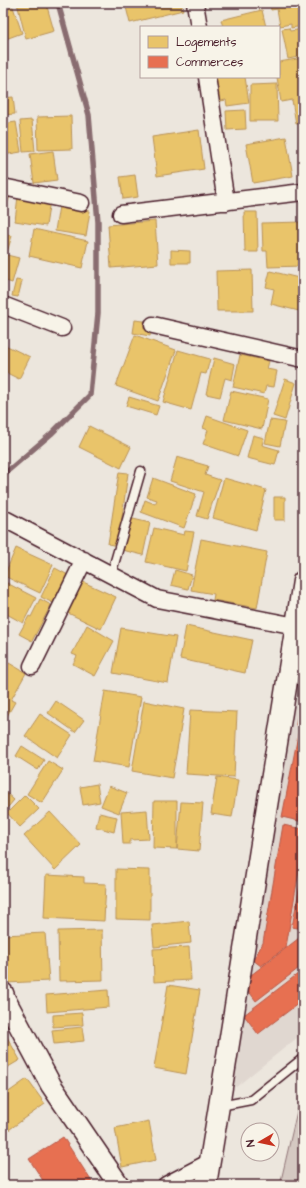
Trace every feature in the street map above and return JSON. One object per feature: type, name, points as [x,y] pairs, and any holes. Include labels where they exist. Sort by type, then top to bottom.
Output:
[{"type":"street","points":[[199,26],[200,4]]},
{"type":"street","points":[[207,78],[226,202]]},
{"type":"street","points":[[3,187],[81,204]]},
{"type":"street","points":[[121,214],[303,192]]},
{"type":"street","points":[[3,305],[62,328]]},
{"type":"street","points":[[153,325],[303,360]]},
{"type":"street","points":[[3,518],[158,599],[297,636]]},
{"type":"street","points":[[32,666],[84,560]]},
{"type":"street","points":[[206,1185],[297,636],[303,581]]},
{"type":"street","points":[[3,993],[51,1085],[119,1185]]},
{"type":"street","points":[[166,1185],[210,1162]]},
{"type":"lane","points":[[111,574],[141,471]]},
{"type":"lane","points":[[219,1106],[250,1100],[303,1058]]},
{"type":"shaded area","points":[[303,645],[303,1033],[236,1087],[228,1081]]},
{"type":"shaded area","points":[[303,1085],[303,1185],[280,1185]]},
{"type":"building: Logements","points":[[17,3],[46,3],[54,31],[26,39]]},
{"type":"building: Logements","points":[[125,3],[181,3],[183,10],[130,23]]},
{"type":"building: Logements","points":[[270,3],[303,3],[303,26],[291,28],[291,24],[280,26],[277,9],[271,10]]},
{"type":"building: Logements","points":[[13,7],[22,33],[3,40],[3,11]]},
{"type":"building: Logements","points":[[262,10],[266,26],[223,26],[221,20]]},
{"type":"building: Logements","points":[[289,28],[290,31],[303,29],[303,56],[288,59],[282,29]]},
{"type":"building: Logements","points":[[303,58],[303,123],[296,124],[292,100],[281,102],[277,78],[280,78],[280,62]]},
{"type":"building: Logements","points":[[211,78],[245,78],[249,103],[227,106],[226,100],[215,102]]},
{"type":"building: Logements","points":[[277,84],[278,121],[250,121],[250,85]]},
{"type":"building: Logements","points":[[13,97],[15,114],[3,115],[3,98]]},
{"type":"building: Logements","points":[[245,110],[246,129],[227,130],[226,111]]},
{"type":"building: Logements","points":[[71,116],[72,149],[38,150],[37,117]]},
{"type":"building: Logements","points":[[32,120],[35,151],[23,152],[20,121]]},
{"type":"building: Logements","points":[[16,122],[21,152],[3,155],[3,124]]},
{"type":"building: Logements","points":[[199,130],[204,169],[157,176],[152,137]]},
{"type":"building: Logements","points":[[286,137],[293,176],[253,183],[246,144]]},
{"type":"building: Logements","points":[[53,151],[57,180],[34,183],[30,154]]},
{"type":"building: Logements","points":[[135,175],[138,197],[123,199],[120,177]]},
{"type":"building: Logements","points":[[3,193],[10,196],[3,214]]},
{"type":"building: Logements","points":[[18,196],[50,200],[46,226],[15,221]]},
{"type":"building: Logements","points":[[59,206],[90,211],[86,236],[55,231]]},
{"type":"building: Logements","points":[[244,212],[257,212],[258,252],[245,252]]},
{"type":"building: Logements","points":[[155,221],[158,264],[111,268],[108,225]]},
{"type":"building: Logements","points":[[303,222],[303,266],[268,267],[267,251],[263,251],[262,223]]},
{"type":"building: Logements","points":[[34,229],[88,241],[82,268],[29,256]]},
{"type":"building: Logements","points":[[3,233],[12,236],[7,252],[3,251]]},
{"type":"building: Logements","points":[[171,250],[190,251],[190,263],[171,263]]},
{"type":"building: Logements","points":[[3,254],[19,258],[12,283],[3,280]]},
{"type":"building: Logements","points":[[252,270],[253,311],[217,311],[216,271]]},
{"type":"building: Logements","points":[[270,271],[303,279],[303,295],[299,311],[271,304],[274,289],[266,287]]},
{"type":"building: Logements","points":[[16,280],[22,281],[18,297],[12,296]]},
{"type":"building: Logements","points":[[135,320],[152,322],[150,336],[133,333]]},
{"type":"building: Logements","points":[[135,335],[176,350],[158,401],[116,386]]},
{"type":"building: Logements","points":[[5,345],[30,357],[19,379],[3,371],[3,349]]},
{"type":"building: Logements","points":[[178,350],[210,359],[206,374],[201,373],[191,410],[163,402]]},
{"type":"building: Logements","points":[[240,355],[269,361],[267,369],[277,371],[274,387],[266,386],[264,394],[233,387]]},
{"type":"building: Logements","points":[[214,358],[235,364],[232,380],[225,378],[220,397],[206,394]]},
{"type":"building: Logements","points":[[285,379],[296,383],[285,420],[273,416]]},
{"type":"building: Logements","points":[[231,391],[268,399],[262,429],[224,420]]},
{"type":"building: Logements","points":[[129,397],[159,406],[156,415],[126,406]]},
{"type":"building: Logements","points":[[207,416],[247,430],[238,456],[203,444],[208,430],[203,428]]},
{"type":"building: Logements","points":[[270,420],[285,422],[280,446],[265,443]]},
{"type":"building: Logements","points":[[89,426],[131,447],[121,468],[79,447]]},
{"type":"building: Logements","points":[[253,435],[264,438],[262,445],[279,450],[275,465],[247,458]]},
{"type":"building: Logements","points":[[177,457],[208,466],[205,475],[220,480],[207,519],[197,516],[204,492],[170,481]]},
{"type":"building: Logements","points":[[119,472],[128,473],[118,546],[108,544]]},
{"type":"building: Logements","points":[[153,478],[196,494],[184,528],[141,512],[145,500],[155,504],[157,500],[147,497]]},
{"type":"building: Logements","points":[[224,478],[266,490],[256,530],[213,518]]},
{"type":"building: Logements","points":[[274,497],[285,497],[285,520],[274,520]]},
{"type":"building: Logements","points":[[129,518],[150,523],[143,555],[122,550]]},
{"type":"building: Logements","points":[[154,528],[184,535],[185,531],[194,532],[186,571],[146,562]]},
{"type":"building: Logements","points":[[201,539],[267,552],[257,608],[213,600],[214,594],[191,590]]},
{"type":"building: Logements","points":[[16,548],[53,565],[40,593],[4,576]]},
{"type":"building: Logements","points":[[55,568],[68,575],[53,603],[41,597]]},
{"type":"building: Logements","points":[[175,570],[192,575],[188,589],[171,585]]},
{"type":"building: Logements","points":[[3,581],[36,598],[23,623],[3,612]]},
{"type":"building: Logements","points":[[81,581],[116,597],[101,629],[66,612]]},
{"type":"building: Logements","points":[[40,599],[51,605],[32,641],[19,634],[29,616],[31,617]]},
{"type":"building: Logements","points":[[87,625],[114,641],[95,676],[73,664],[77,656],[72,654]]},
{"type":"building: Logements","points":[[186,626],[252,640],[245,673],[180,659]]},
{"type":"building: Logements","points":[[121,628],[176,637],[168,683],[113,673]]},
{"type":"building: Logements","points":[[9,663],[26,673],[11,700],[15,702],[7,716],[3,714],[3,669],[5,671]]},
{"type":"building: Logements","points":[[105,691],[141,697],[129,767],[93,761]]},
{"type":"building: Logements","points":[[56,701],[84,720],[75,732],[48,713]]},
{"type":"building: Logements","points":[[144,701],[184,709],[172,778],[132,771]]},
{"type":"building: Logements","points":[[190,710],[237,712],[234,777],[186,774]]},
{"type":"building: Logements","points":[[40,714],[72,735],[57,758],[25,736]]},
{"type":"building: Logements","points":[[22,746],[44,760],[38,770],[16,756]]},
{"type":"building: Logements","points":[[48,761],[63,770],[42,803],[27,794]]},
{"type":"building: Logements","points":[[217,777],[238,780],[232,817],[211,814]]},
{"type":"building: Logements","points":[[97,784],[100,802],[83,805],[80,787]]},
{"type":"building: Logements","points":[[109,786],[127,793],[119,813],[101,806]]},
{"type":"building: Logements","points":[[3,790],[14,800],[3,813]]},
{"type":"building: Logements","points":[[25,795],[39,809],[20,827],[7,813]]},
{"type":"building: Logements","points":[[154,801],[177,801],[177,849],[153,848]]},
{"type":"building: Logements","points":[[181,802],[203,803],[199,851],[177,849]]},
{"type":"building: Logements","points":[[147,810],[149,839],[130,840],[130,844],[123,844],[121,812]]},
{"type":"building: Logements","points":[[50,812],[81,845],[55,870],[24,836]]},
{"type":"building: Logements","points":[[99,813],[117,817],[114,832],[96,827]]},
{"type":"building: Logements","points":[[116,869],[150,870],[150,920],[116,919]]},
{"type":"building: Logements","points":[[46,875],[84,877],[84,883],[106,884],[104,921],[44,918]]},
{"type":"building: Logements","points":[[189,921],[191,943],[154,947],[152,925]]},
{"type":"building: Logements","points":[[102,930],[103,980],[59,981],[58,931]]},
{"type":"building: Logements","points":[[45,933],[49,981],[6,983],[3,935]]},
{"type":"building: Logements","points":[[189,947],[191,980],[154,982],[153,949]]},
{"type":"building: Logements","points":[[168,985],[200,990],[186,1074],[154,1068]]},
{"type":"building: Logements","points":[[108,990],[109,1007],[47,1012],[46,995]]},
{"type":"building: Logements","points":[[82,1013],[83,1025],[53,1027],[53,1015]]},
{"type":"building: Logements","points":[[82,1027],[84,1041],[54,1044],[52,1030]]},
{"type":"building: Logements","points":[[3,1030],[20,1060],[3,1070]]},
{"type":"building: Logements","points":[[27,1079],[45,1104],[3,1134],[3,1096]]},
{"type":"building: Logements","points":[[149,1121],[156,1160],[122,1167],[115,1128]]},
{"type":"building: Commerces","points":[[303,686],[303,726],[296,725]]},
{"type":"building: Commerces","points":[[299,730],[303,731],[303,822],[282,817]]},
{"type":"building: Commerces","points":[[283,825],[303,829],[303,847],[286,947],[261,966],[253,960],[263,943]]},
{"type":"building: Commerces","points":[[303,869],[303,929],[292,927]]},
{"type":"building: Commerces","points":[[303,935],[303,965],[256,1001],[242,982]]},
{"type":"building: Commerces","points":[[303,970],[303,1000],[258,1034],[244,1015]]},
{"type":"building: Commerces","points":[[63,1137],[94,1185],[46,1185],[29,1159]]},
{"type":"waterway","points":[[3,475],[51,434],[90,395],[98,313],[98,222],[89,115],[58,3]]}]
